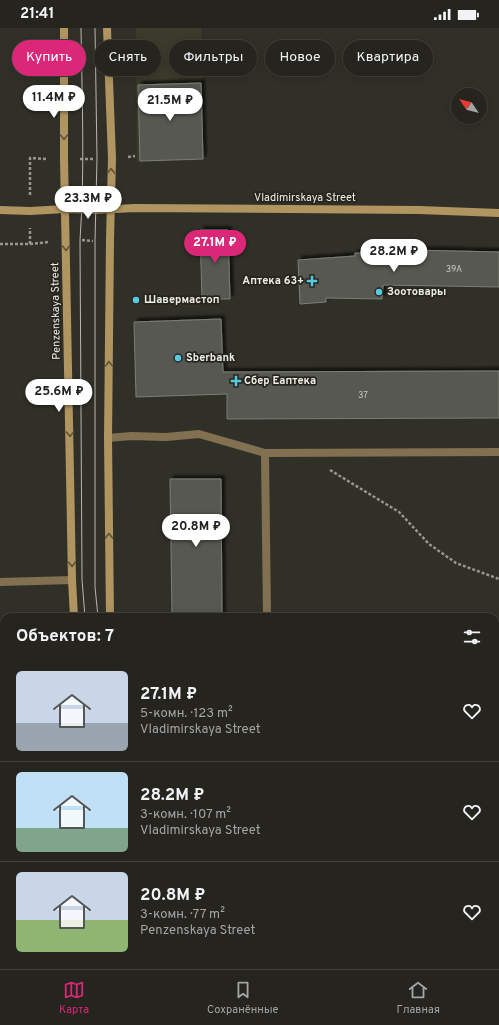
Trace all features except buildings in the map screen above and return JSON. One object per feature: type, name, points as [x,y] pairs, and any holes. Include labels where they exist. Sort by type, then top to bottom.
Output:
[{"type":"main road","name":"Penzenskaya Street","points":[[64,28],[64,159],[74,613]]},
{"type":"main road","points":[[107,28],[112,158],[110,210],[108,438],[110,613]]},
{"type":"main road","name":"Vladimirskaya Street","points":[[65,209],[110,210],[135,208],[411,210],[499,213]]},
{"type":"main road","points":[[0,210],[30,211],[65,209]]},
{"type":"lane","points":[[108,438],[131,436],[166,437],[199,434],[265,453],[499,452]]},
{"type":"lane","points":[[265,453],[267,613]]},
{"type":"lane","points":[[0,582],[72,580]]},
{"type":"path","points":[[328,469],[400,512],[430,544],[456,563],[499,579]]},
{"type":"shaded area","points":[[136,28],[201,28],[201,40],[169,40],[169,76],[202,76],[204,160],[137,162],[136,76],[161,76],[161,40],[136,40]]},
{"type":"tram line","points":[[81,28],[83,134],[82,214],[80,240],[82,580],[85,613]]},
{"type":"tram line","points":[[95,28],[97,158],[95,241],[95,587],[98,613]]},
{"type":"place","name":"Аптека 63+","points":[[312,281]]},
{"type":"place","name":"Зоотовары","points":[[379,292]]},
{"type":"place","name":"Шавермастоп","points":[[136,300]]},
{"type":"place","name":"Sberbank","points":[[178,358]]},
{"type":"place","name":"Сбер Еаптека","points":[[236,381]]}]
